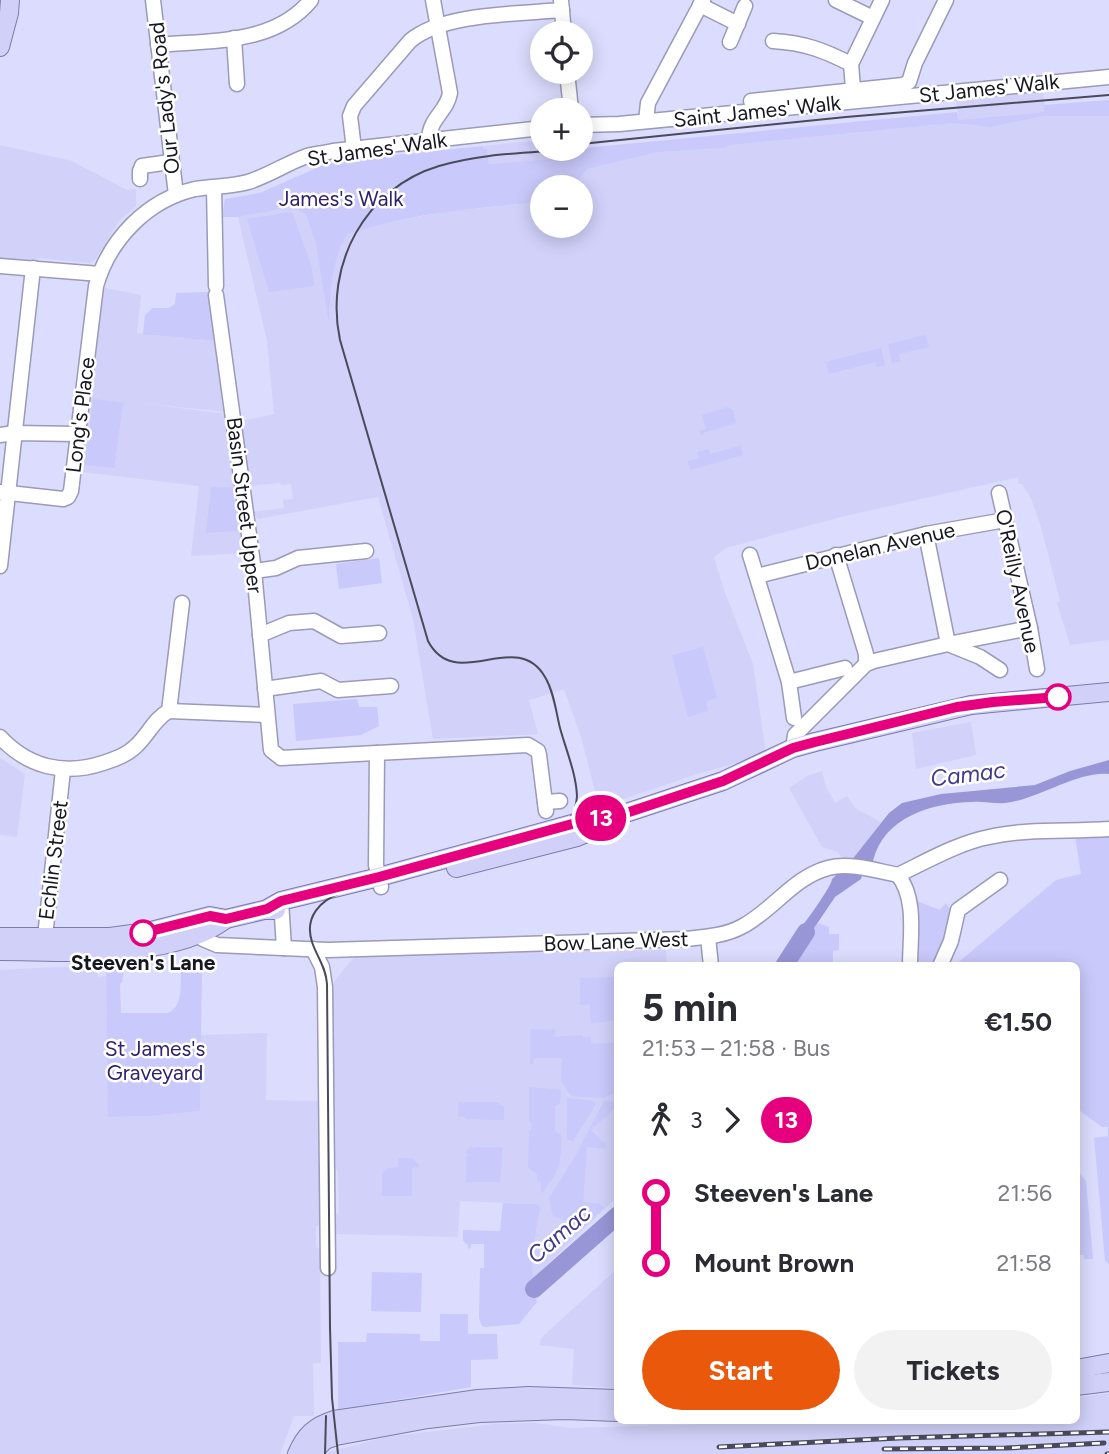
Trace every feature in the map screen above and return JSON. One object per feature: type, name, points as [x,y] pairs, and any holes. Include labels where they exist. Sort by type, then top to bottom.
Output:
[{"type":"main road","points":[[0,47],[10,0]]},
{"type":"main road","points":[[0,937],[44,944],[144,948],[173,943],[191,929],[213,929],[226,919],[276,907],[313,905],[380,882],[577,837],[600,828],[607,819],[723,781],[793,748],[971,705],[1109,692]]},
{"type":"main road","points":[[0,951],[44,944]]},
{"type":"main road","points":[[1080,1367],[1109,1363]]},
{"type":"main road","points":[[1080,1386],[1109,1382]]},
{"type":"main road","points":[[298,1454],[311,1431],[334,1420],[478,1399],[528,1396],[614,1399]]},
{"type":"main road","points":[[311,1454],[325,1440],[336,1436],[448,1416],[519,1410],[614,1412]]},
{"type":"street","name":"Our Lady's Road","points":[[153,0],[176,195]]},
{"type":"street","points":[[158,45],[257,35],[298,14],[311,0]]},
{"type":"street","points":[[429,141],[431,124],[449,101],[450,86],[433,0]]},
{"type":"street","points":[[836,0],[873,18]]},
{"type":"street","points":[[751,101],[858,97],[904,85],[909,82],[915,63],[946,0]]},
{"type":"street","points":[[858,97],[851,64],[880,1]]},
{"type":"street","points":[[593,124],[646,121],[648,103],[702,3],[738,24]]},
{"type":"street","points":[[354,149],[350,116],[354,106],[420,33],[457,20],[561,5]]},
{"type":"street","points":[[730,42],[745,6]]},
{"type":"street","points":[[234,38],[237,84]]},
{"type":"street","points":[[773,41],[797,42],[815,47],[851,64]]},
{"type":"street","name":"St James' Walk","points":[[858,97],[1109,77]]},
{"type":"street","name":"Saint James' Walk","points":[[646,121],[858,97]]},
{"type":"street","name":"St James' Walk","points":[[176,195],[250,181],[307,156],[530,129]]},
{"type":"street","points":[[140,179],[142,166],[170,162]]},
{"type":"street","name":"Basin Street Upper","points":[[214,188],[216,290],[254,571],[271,750],[277,757],[377,753]]},
{"type":"street","name":"Long's Place","points":[[4,493],[55,499],[68,497],[71,491],[94,296],[100,274],[131,225],[150,208],[176,195]]},
{"type":"street","points":[[0,266],[100,274]]},
{"type":"street","points":[[0,566],[7,434],[33,268]]},
{"type":"street","points":[[7,434],[77,434]]},
{"type":"street","name":"O'Reilly Avenue","points":[[999,493],[1037,668]]},
{"type":"street","name":"Donelan Avenue","points":[[757,576],[926,534],[1005,520]]},
{"type":"street","points":[[926,534],[948,644]]},
{"type":"street","points":[[254,571],[276,568],[298,558],[366,551]]},
{"type":"street","points":[[750,555],[789,682],[794,718]]},
{"type":"street","points":[[836,555],[866,654],[866,664]]},
{"type":"street","points":[[169,711],[183,603]]},
{"type":"street","points":[[260,635],[289,623],[314,621],[341,636],[379,633]]},
{"type":"street","points":[[793,748],[795,735],[866,664],[1030,628]]},
{"type":"street","points":[[948,644],[980,657],[1000,670]]},
{"type":"street","points":[[789,682],[845,668]]},
{"type":"street","points":[[265,689],[321,681],[338,690],[391,686]]},
{"type":"street","points":[[0,737],[23,757],[40,765],[63,770],[90,768],[127,753],[157,720],[169,711],[267,715]]},
{"type":"street","points":[[380,882],[376,864],[377,753],[528,745],[538,751],[545,807],[561,801]]},
{"type":"street","name":"Echlin Street","points":[[44,944],[63,770]]},
{"type":"street","points":[[909,962],[910,902],[907,886],[898,875],[963,845],[988,837],[1020,832],[1109,829]]},
{"type":"street","name":"Bow Lane West","points":[[191,929],[217,945],[313,949],[685,939],[720,935],[744,926],[809,877],[827,868],[866,869],[898,875]]},
{"type":"street","points":[[942,962],[951,941],[958,910],[1000,880]]},
{"type":"street","points":[[276,907],[284,948]]},
{"type":"street","points":[[708,937],[711,962]]},
{"type":"street","points":[[313,949],[325,986],[328,1268]]},
{"type":"shaded area","points":[[1043,91],[1045,112],[959,120],[956,99]]},
{"type":"shaded area","points":[[1043,116],[1109,116],[1109,640],[1070,645],[1057,603],[1060,601],[1041,527],[1031,498],[1022,484],[1018,484],[1019,477],[841,517],[726,548],[714,557],[753,664],[766,755],[697,774],[597,808],[581,737],[564,689],[529,700],[538,734],[433,739],[413,619],[378,497],[258,519],[253,512],[284,508],[283,500],[293,499],[291,484],[250,486],[238,422],[274,414],[267,341],[238,217],[292,207],[307,214],[316,244],[373,225],[452,211],[530,203],[530,238],[593,238],[593,175],[582,175],[587,169],[659,152],[724,148],[730,145],[954,123],[991,127]]},
{"type":"shaded area","points":[[530,141],[530,161],[489,164],[487,149],[483,149],[483,146]]},
{"type":"shaded area","points":[[0,145],[72,161],[127,190],[136,189],[136,206],[119,221],[96,259],[89,263],[38,258],[37,263],[0,260]]},
{"type":"shaded area","points":[[105,288],[141,295],[137,333],[217,341],[228,412],[139,403],[227,414],[243,553],[191,556],[199,486],[82,472],[101,298]]},
{"type":"shaded area","points":[[971,722],[976,755],[916,769],[912,733]]},
{"type":"shaded area","points":[[0,758],[25,774],[17,837],[0,835]]},
{"type":"shaded area","points":[[1109,760],[1109,774],[1084,776],[1017,801],[941,805],[911,815],[898,823],[887,833],[873,861],[867,861],[861,879],[835,897],[796,955],[791,941],[821,900],[832,879],[851,861],[889,813],[902,803],[941,794],[1035,785]]},
{"type":"shaded area","points":[[822,771],[826,787],[835,803],[847,796],[855,808],[881,822],[853,861],[844,860],[838,852],[822,847],[789,788],[807,776]]},
{"type":"shaded area","points":[[666,950],[667,962],[614,962],[614,1200],[531,1280],[531,1254],[540,1208],[536,1204],[460,1201],[458,1237],[335,1234],[336,1214],[339,1213],[338,1172],[335,1167],[334,982],[354,957]]},
{"type":"shaded area","points":[[97,965],[98,977],[106,976],[109,1117],[200,1111],[201,1035],[267,1033],[266,1100],[319,1101],[320,1225],[316,1227],[316,1247],[320,1249],[321,1363],[313,1363],[314,1416],[294,1416],[280,1454],[0,1454],[0,970]]},
{"type":"shaded area","points":[[614,1272],[614,1388],[572,1385],[574,1349],[540,1345],[541,1338]]},
{"type":"shaded area","points":[[1109,1393],[1109,1454],[322,1454],[386,1437],[494,1424],[535,1423],[571,1428],[706,1424],[1080,1424],[1080,1397]]},
{"type":"green space","name":"James's Walk","points":[[1109,100],[1109,116],[1043,116],[991,127],[954,123],[730,145],[724,148],[659,152],[587,169],[582,175],[530,175],[530,203],[444,212],[347,234],[332,277],[329,323],[316,244],[306,214],[292,207],[238,217],[222,217],[225,199],[260,193],[323,165],[348,160],[483,146],[483,149],[487,149],[489,164],[530,161],[593,161],[593,147],[957,112],[959,120],[1044,112],[1044,105]]},
{"type":"green space","points":[[292,212],[311,265],[314,286],[269,292],[247,219]]},
{"type":"green space","points":[[208,292],[217,341],[143,334],[145,315],[153,308],[169,308],[175,304],[176,293]]},
{"type":"green space","points":[[926,335],[929,347],[899,354],[900,361],[892,363],[888,344]]},
{"type":"green space","points":[[881,348],[885,365],[877,367],[875,362],[829,374],[826,362]]},
{"type":"green space","points":[[93,399],[123,403],[114,468],[85,465]]},
{"type":"green space","points":[[728,407],[733,410],[736,423],[703,433],[702,436],[700,431],[706,429],[702,415]]},
{"type":"green space","points":[[740,446],[743,455],[690,470],[688,461],[699,458],[697,452],[708,449],[710,454]]},
{"type":"green space","points":[[211,487],[233,487],[238,531],[206,533]]},
{"type":"green space","points":[[379,558],[382,583],[339,589],[336,564]]},
{"type":"green space","points":[[703,647],[717,698],[706,701],[708,711],[688,717],[672,655]]},
{"type":"green space","points":[[357,699],[359,707],[377,707],[379,726],[361,735],[296,741],[293,704]]},
{"type":"green space","points":[[1109,834],[1109,1264],[1105,1261],[1094,1138],[1108,1136],[1108,1127],[1102,1127],[1080,1111],[1080,962],[959,962],[1056,880],[1081,874],[1075,836]]},
{"type":"green space","points":[[917,901],[940,910],[946,903],[950,909],[945,942],[936,962],[917,962]]},
{"type":"green space","points":[[818,923],[829,927],[829,934],[839,934],[839,950],[833,951],[833,962],[792,962]]},
{"type":"green space","name":"St James's Graveyard","points":[[124,967],[120,984],[121,1013],[168,1013],[179,1000],[181,969],[202,969],[200,1111],[108,1117],[106,969]]},
{"type":"green space","points":[[614,977],[614,1020],[591,1023],[590,1004],[580,1005],[580,978]]},
{"type":"green space","points":[[530,1029],[555,1030],[554,1037],[591,1037],[591,1043],[596,1044],[614,1042],[614,1093],[603,1098],[571,1096],[561,1080],[562,1058],[534,1058],[533,1064],[530,1064]]},
{"type":"green space","points":[[529,1087],[561,1090],[560,1104],[555,1105],[555,1131],[561,1135],[560,1161],[552,1180],[541,1194],[541,1181],[538,1181],[537,1174],[528,1168],[529,1132],[533,1126],[529,1121]]},
{"type":"green space","points":[[567,1098],[594,1101],[596,1104],[573,1141],[567,1140]]},
{"type":"green space","points":[[604,1101],[614,1102],[614,1109],[591,1130],[607,1146],[605,1149],[587,1147],[583,1202],[600,1204],[604,1208],[584,1227],[553,1216],[549,1198],[576,1155]]},
{"type":"green space","points":[[458,1102],[497,1102],[504,1107],[504,1120],[458,1117]]},
{"type":"green space","points":[[471,1146],[474,1149],[503,1147],[500,1182],[466,1182],[466,1152]]},
{"type":"green space","points":[[398,1158],[412,1158],[420,1167],[412,1168],[412,1196],[382,1196],[382,1174],[388,1168],[398,1167]]},
{"type":"green space","points":[[1080,1174],[1086,1181],[1093,1259],[1084,1259],[1084,1255],[1080,1255]]},
{"type":"green space","points":[[503,1203],[536,1204],[540,1208],[532,1266],[537,1302],[519,1324],[485,1327],[479,1318],[480,1268],[484,1268],[484,1244],[471,1244],[470,1249],[468,1248],[463,1241],[463,1230],[500,1231]]},
{"type":"green space","points":[[372,1272],[422,1273],[421,1312],[371,1311]]},
{"type":"green space","points":[[440,1314],[468,1314],[468,1334],[497,1334],[498,1359],[471,1360],[471,1387],[338,1410],[338,1342],[366,1342],[367,1333],[420,1334],[420,1341],[440,1341]]},
{"type":"waterway","name":"Camac","points":[[787,962],[806,932]]},
{"type":"waterway","name":"Camac","points":[[534,1289],[614,1219]]},
{"type":"tram line","points":[[593,143],[846,117],[1109,95]]},
{"type":"tram line","points":[[338,1454],[332,1398],[330,1328],[327,984],[312,942],[312,917],[327,900],[343,892],[554,835],[570,818],[577,796],[573,770],[551,689],[533,663],[518,658],[454,662],[440,656],[428,641],[340,340],[338,284],[356,233],[371,211],[390,192],[413,177],[439,166],[472,158],[530,152]]},
{"type":"tram line","points":[[325,1454],[326,1416]]},
{"type":"railway","points":[[719,1447],[1109,1432]]},
{"type":"railway","points":[[884,1449],[1006,1448],[1104,1443]]},
{"type":"bus line","name":"13","points":[[143,933],[210,916],[226,919],[267,909],[283,900],[334,889],[594,818],[607,819],[723,781],[793,748],[815,742],[957,707],[1058,697]]},
{"type":"place","name":"Steeven's Lane","points":[[143,933]]}]
